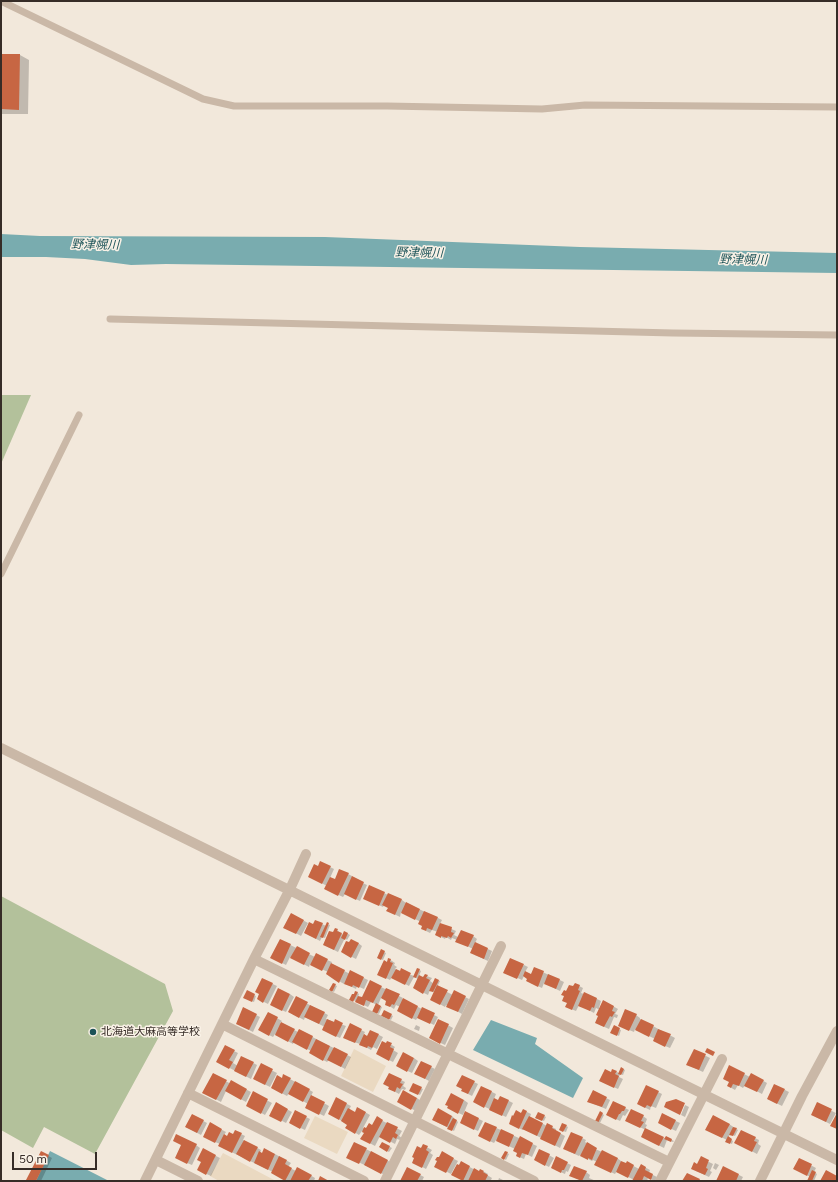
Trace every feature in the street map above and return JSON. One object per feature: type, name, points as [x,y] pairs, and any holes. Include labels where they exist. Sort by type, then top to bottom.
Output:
[{"type":"street","points":[[1,748],[837,1160]]},
{"type":"street","points":[[145,1181],[254,959],[290,890],[306,854]]},
{"type":"street","points":[[384,1181],[501,946]]},
{"type":"street","points":[[254,959],[669,1162]]},
{"type":"street","points":[[222,1024],[414,1122],[534,1181]]},
{"type":"street","points":[[760,1181],[802,1096],[837,1031]]},
{"type":"street","points":[[660,1181],[722,1059]]},
{"type":"street","points":[[188,1093],[364,1181]]},
{"type":"street","points":[[156,1160],[198,1181]]},
{"type":"lane","points":[[1,1],[203,99],[234,106],[387,106],[542,110],[585,105],[837,107]]},
{"type":"lane","points":[[110,319],[673,334],[837,335]]},
{"type":"lane","points":[[1,574],[79,415]]},
{"type":"green space","points":[[1,395],[31,395],[1,464]]},
{"type":"green space","name":"北海道大麻高等学校","points":[[1,896],[165,984],[173,1011],[95,1154],[44,1127],[33,1148],[1,1130]]},
{"type":"shaded area","points":[[354,1049],[386,1066],[373,1092],[341,1076]]},
{"type":"shaded area","points":[[315,1116],[348,1132],[337,1154],[304,1138]]},
{"type":"shaded area","points":[[223,1153],[276,1181],[219,1181],[210,1176]]},
{"type":"water","name":"野津幌川","points":[[1,234],[40,236],[325,237],[580,247],[837,253],[837,273],[166,264],[131,265],[85,259],[1,257]]},
{"type":"water","points":[[491,1020],[537,1038],[535,1044],[583,1078],[573,1098],[473,1050]]},
{"type":"water","points":[[50,1151],[109,1181],[36,1181]]},
{"type":"building","points":[[1,54],[20,54],[19,110],[1,109]]},
{"type":"building","points":[[320,861],[331,866],[322,884],[308,877],[314,864],[318,866]]},
{"type":"building","points":[[339,869],[349,873],[338,896],[324,889],[330,877],[335,879]]},
{"type":"building","points":[[352,876],[364,882],[356,900],[344,894]]},
{"type":"building","points":[[369,885],[385,892],[379,906],[363,899]]},
{"type":"building","points":[[388,893],[402,899],[395,915],[386,911],[388,908],[382,905]]},
{"type":"building","points":[[406,902],[420,909],[415,920],[401,913]]},
{"type":"building","points":[[424,911],[438,917],[432,930],[427,928],[426,931],[421,929],[422,926],[418,924]]},
{"type":"building","points":[[291,913],[304,920],[296,934],[283,928]]},
{"type":"building","points":[[315,920],[323,923],[316,939],[304,933],[309,922],[313,924]]},
{"type":"building","points":[[327,922],[329,923],[323,938],[320,937]]},
{"type":"building","points":[[440,923],[452,927],[451,932],[454,933],[451,938],[448,936],[447,938],[441,936],[441,938],[435,935]]},
{"type":"building","points":[[335,928],[338,929],[337,931],[342,933],[334,950],[323,945],[329,931],[333,932]]},
{"type":"building","points":[[461,930],[474,935],[468,947],[455,942]]},
{"type":"building","points":[[344,931],[348,933],[345,940],[341,938]]},
{"type":"building","points":[[280,939],[291,944],[282,964],[270,958]]},
{"type":"building","points":[[351,939],[359,943],[351,958],[341,952],[346,941],[349,942]]},
{"type":"building","points":[[475,942],[488,948],[484,959],[470,953]]},
{"type":"building","points":[[297,946],[310,953],[304,965],[290,958]]},
{"type":"building","points":[[381,949],[385,951],[381,960],[377,958]]},
{"type":"building","points":[[316,953],[328,959],[322,971],[310,965]]},
{"type":"building","points":[[388,958],[391,959],[390,962],[393,963],[386,979],[377,975],[384,960],[387,962]]},
{"type":"building","points":[[510,958],[524,964],[517,979],[503,973]]},
{"type":"building","points":[[331,963],[345,970],[339,983],[326,974]]},
{"type":"building","points":[[534,967],[544,971],[538,987],[526,981],[527,979],[523,976],[525,971],[531,974]]},
{"type":"building","points":[[401,968],[411,973],[405,985],[391,978],[396,969],[400,971]]},
{"type":"building","points":[[417,968],[420,969],[416,978],[413,977]]},
{"type":"building","points":[[350,970],[364,977],[359,988],[353,985],[352,987],[344,984]]},
{"type":"building","points":[[425,974],[428,975],[426,978],[430,980],[423,994],[413,988],[419,975],[423,977]]},
{"type":"building","points":[[548,974],[560,979],[556,989],[544,984]]},
{"type":"building","points":[[262,978],[273,983],[263,1003],[257,999],[259,994],[255,992]]},
{"type":"building","points":[[435,978],[439,980],[433,992],[429,991]]},
{"type":"building","points":[[370,980],[382,986],[373,1003],[366,1000],[364,1006],[355,1002],[358,996],[362,997]]},
{"type":"building","points":[[333,983],[336,984],[332,992],[329,990]]},
{"type":"building","points":[[575,983],[580,985],[578,990],[580,991],[572,1010],[565,1007],[567,1003],[562,1001],[564,996],[561,995],[564,990],[566,991],[569,985],[573,986]]},
{"type":"building","points":[[437,985],[448,990],[440,1005],[430,1000]]},
{"type":"building","points":[[278,988],[290,994],[282,1011],[270,1005]]},
{"type":"building","points":[[386,988],[400,994],[394,1005],[392,1004],[390,1007],[385,1005],[386,1001],[381,998]]},
{"type":"building","points":[[247,990],[255,994],[252,1002],[243,998]]},
{"type":"building","points":[[454,990],[466,996],[458,1012],[446,1007]]},
{"type":"building","points":[[355,991],[358,992],[353,1002],[349,1000]]},
{"type":"building","points":[[584,992],[597,998],[594,1008],[592,1007],[590,1011],[578,1006]]},
{"type":"building","points":[[296,996],[308,1002],[299,1018],[288,1012]]},
{"type":"building","points":[[403,998],[418,1006],[412,1019],[397,1011]]},
{"type":"building","points":[[603,1000],[614,1006],[612,1011],[615,1012],[612,1017],[610,1016],[604,1027],[595,1023],[598,1016],[596,1015]]},
{"type":"building","points":[[376,1003],[381,1006],[377,1014],[372,1012]]},
{"type":"building","points":[[310,1005],[325,1012],[319,1024],[304,1017]]},
{"type":"building","points":[[243,1007],[257,1014],[249,1030],[236,1024]]},
{"type":"building","points":[[422,1007],[435,1013],[430,1024],[417,1018]]},
{"type":"building","points":[[625,1009],[637,1014],[629,1031],[618,1026]]},
{"type":"building","points":[[384,1010],[392,1014],[389,1020],[381,1016]]},
{"type":"building","points":[[268,1012],[278,1017],[269,1036],[258,1030]]},
{"type":"building","points":[[327,1019],[334,1022],[335,1019],[343,1023],[336,1037],[322,1030]]},
{"type":"building","points":[[438,1019],[449,1024],[440,1044],[429,1038]]},
{"type":"building","points":[[641,1019],[654,1025],[649,1037],[635,1030]]},
{"type":"building","points":[[281,1022],[295,1029],[288,1042],[275,1035]]},
{"type":"building","points":[[350,1023],[362,1029],[355,1043],[343,1038]]},
{"type":"building","points":[[614,1025],[620,1028],[617,1036],[610,1033]]},
{"type":"building","points":[[299,1029],[313,1036],[307,1050],[292,1042]]},
{"type":"building","points":[[658,1029],[671,1034],[665,1047],[653,1041]]},
{"type":"building","points":[[370,1030],[379,1034],[372,1048],[359,1045],[364,1034],[367,1036]]},
{"type":"building","points":[[316,1039],[330,1046],[323,1061],[309,1053]]},
{"type":"building","points":[[382,1041],[392,1043],[390,1047],[394,1049],[389,1061],[376,1054]]},
{"type":"building","points":[[225,1045],[235,1050],[229,1060],[233,1062],[229,1069],[216,1062]]},
{"type":"building","points":[[334,1047],[348,1054],[341,1067],[327,1060]]},
{"type":"building","points":[[707,1048],[715,1052],[713,1056],[705,1052]]},
{"type":"building","points":[[694,1049],[706,1054],[699,1070],[686,1065]]},
{"type":"building","points":[[403,1052],[414,1058],[407,1072],[396,1066]]},
{"type":"building","points":[[241,1056],[254,1062],[246,1077],[234,1071]]},
{"type":"building","points":[[421,1061],[432,1066],[425,1079],[414,1074]]},
{"type":"building","points":[[261,1063],[273,1069],[265,1085],[253,1079]]},
{"type":"building","points":[[729,1065],[745,1073],[739,1086],[733,1084],[731,1088],[727,1086],[729,1082],[723,1079]]},
{"type":"building","points":[[621,1067],[624,1069],[621,1075],[618,1074]]},
{"type":"building","points":[[605,1069],[611,1072],[612,1069],[617,1071],[615,1074],[619,1076],[614,1088],[599,1081]]},
{"type":"building","points":[[213,1073],[227,1080],[216,1100],[202,1093]]},
{"type":"building","points":[[389,1073],[402,1079],[400,1083],[403,1084],[400,1089],[397,1087],[395,1092],[388,1089],[389,1087],[383,1084]]},
{"type":"building","points":[[751,1073],[764,1080],[757,1092],[744,1086]]},
{"type":"building","points":[[283,1074],[291,1078],[282,1094],[271,1088],[277,1075],[282,1078]]},
{"type":"building","points":[[462,1075],[475,1081],[468,1094],[461,1091],[462,1089],[456,1086]]},
{"type":"building","points":[[231,1080],[247,1089],[241,1100],[225,1091]]},
{"type":"building","points":[[295,1081],[310,1089],[303,1102],[288,1094]]},
{"type":"building","points":[[413,1083],[422,1087],[418,1095],[409,1091]]},
{"type":"building","points":[[774,1084],[785,1089],[777,1104],[767,1099]]},
{"type":"building","points":[[646,1085],[659,1091],[651,1107],[647,1105],[645,1108],[637,1104]]},
{"type":"building","points":[[481,1086],[492,1091],[484,1108],[473,1102]]},
{"type":"building","points":[[403,1090],[417,1098],[411,1110],[397,1102]]},
{"type":"building","points":[[593,1090],[607,1097],[602,1107],[587,1102]]},
{"type":"building","points":[[253,1091],[268,1099],[261,1114],[246,1106]]},
{"type":"building","points":[[451,1093],[464,1100],[458,1114],[447,1108],[448,1106],[445,1105]]},
{"type":"building","points":[[311,1095],[325,1102],[319,1115],[305,1108]]},
{"type":"building","points":[[500,1096],[509,1100],[502,1116],[489,1110],[494,1098],[498,1100]]},
{"type":"building","points":[[336,1097],[347,1103],[339,1120],[328,1114]]},
{"type":"building","points":[[676,1099],[685,1103],[680,1115],[664,1107],[666,1102]]},
{"type":"building","points":[[613,1101],[626,1107],[624,1111],[619,1114],[616,1120],[606,1115]]},
{"type":"building","points":[[276,1102],[288,1109],[281,1122],[269,1116]]},
{"type":"building","points":[[817,1102],[832,1109],[826,1122],[811,1115]]},
{"type":"building","points":[[357,1107],[366,1112],[355,1134],[345,1128],[347,1125],[341,1121],[348,1108],[355,1112]]},
{"type":"building","points":[[438,1108],[452,1116],[447,1127],[432,1120]]},
{"type":"building","points":[[523,1109],[527,1111],[519,1129],[509,1124],[512,1115],[513,1116],[516,1110],[521,1113]]},
{"type":"building","points":[[631,1109],[644,1115],[641,1121],[644,1122],[640,1128],[625,1121]]},
{"type":"building","points":[[295,1110],[307,1116],[300,1129],[289,1123]]},
{"type":"building","points":[[465,1111],[479,1118],[474,1130],[460,1123]]},
{"type":"building","points":[[600,1111],[603,1113],[598,1123],[595,1121]]},
{"type":"building","points":[[538,1112],[545,1115],[542,1121],[535,1118]]},
{"type":"building","points":[[662,1113],[676,1120],[671,1130],[658,1123]]},
{"type":"building","points":[[837,1113],[837,1129],[830,1126]]},
{"type":"building","points":[[192,1114],[204,1120],[197,1133],[185,1127]]},
{"type":"building","points":[[713,1115],[730,1124],[722,1138],[705,1130]]},
{"type":"building","points":[[377,1116],[383,1120],[370,1144],[360,1139],[364,1133],[362,1132],[364,1127],[366,1128],[369,1123],[372,1125]]},
{"type":"building","points":[[529,1116],[543,1123],[537,1136],[522,1129]]},
{"type":"building","points":[[453,1118],[457,1120],[452,1131],[447,1129]]},
{"type":"building","points":[[210,1122],[222,1129],[215,1143],[203,1137]]},
{"type":"building","points":[[387,1122],[398,1127],[395,1133],[398,1135],[396,1139],[393,1137],[390,1143],[379,1137]]},
{"type":"building","points":[[485,1122],[497,1127],[490,1142],[478,1136]]},
{"type":"building","points":[[547,1123],[561,1133],[555,1146],[540,1139]]},
{"type":"building","points":[[562,1123],[567,1125],[563,1132],[559,1130]]},
{"type":"building","points":[[733,1127],[737,1128],[733,1136],[729,1135]]},
{"type":"building","points":[[645,1128],[664,1137],[659,1146],[641,1137]]},
{"type":"building","points":[[501,1129],[514,1135],[509,1147],[496,1141]]},
{"type":"building","points":[[235,1130],[242,1133],[232,1153],[218,1146],[224,1134],[227,1136],[229,1132],[233,1134]]},
{"type":"building","points":[[741,1130],[756,1137],[754,1141],[757,1142],[752,1152],[734,1143]]},
{"type":"building","points":[[571,1132],[583,1137],[575,1154],[563,1149]]},
{"type":"building","points":[[176,1134],[197,1144],[187,1164],[175,1158],[181,1145],[173,1141]]},
{"type":"building","points":[[520,1136],[533,1143],[528,1155],[522,1153],[520,1158],[516,1156],[517,1153],[513,1151]]},
{"type":"building","points":[[666,1136],[672,1139],[671,1142],[664,1139]]},
{"type":"building","points":[[728,1136],[732,1139],[730,1144],[725,1142]]},
{"type":"building","points":[[244,1140],[258,1147],[250,1162],[236,1154]]},
{"type":"building","points":[[354,1142],[367,1148],[359,1164],[346,1158]]},
{"type":"building","points":[[382,1142],[390,1146],[387,1152],[379,1147]]},
{"type":"building","points":[[587,1142],[597,1148],[592,1160],[588,1158],[588,1160],[580,1156]]},
{"type":"building","points":[[423,1144],[428,1146],[426,1150],[429,1152],[422,1168],[412,1163],[414,1158],[412,1157],[417,1146],[421,1148]]},
{"type":"building","points":[[203,1148],[216,1155],[206,1175],[197,1170],[201,1162],[197,1160]]},
{"type":"building","points":[[264,1148],[275,1154],[268,1170],[254,1163],[259,1151],[262,1153]]},
{"type":"building","points":[[539,1149],[550,1154],[545,1166],[534,1160]]},
{"type":"building","points":[[602,1150],[618,1158],[611,1173],[594,1165]]},
{"type":"building","points":[[41,1151],[49,1155],[36,1181],[26,1180]]},
{"type":"building","points":[[371,1151],[388,1160],[381,1174],[364,1165]]},
{"type":"building","points":[[442,1151],[454,1158],[446,1173],[434,1167],[437,1161],[435,1160],[439,1157]]},
{"type":"building","points":[[505,1151],[508,1152],[504,1160],[501,1158]]},
{"type":"building","points":[[279,1156],[287,1160],[285,1164],[292,1168],[285,1181],[271,1173]]},
{"type":"building","points":[[556,1156],[568,1162],[561,1173],[551,1168]]},
{"type":"building","points":[[701,1156],[709,1160],[706,1168],[708,1169],[705,1175],[691,1169],[694,1162],[697,1164]]},
{"type":"building","points":[[799,1158],[812,1164],[807,1176],[793,1169]]},
{"type":"building","points":[[461,1161],[470,1166],[463,1181],[451,1175],[457,1164],[459,1165]]},
{"type":"building","points":[[621,1161],[626,1163],[627,1161],[634,1165],[628,1178],[616,1172]]},
{"type":"building","points":[[641,1164],[646,1167],[645,1170],[653,1174],[651,1180],[644,1176],[642,1181],[632,1181]]},
{"type":"building","points":[[574,1166],[587,1171],[582,1181],[569,1176]]},
{"type":"building","points":[[723,1166],[739,1174],[736,1181],[716,1181]]},
{"type":"building","points":[[297,1167],[312,1175],[308,1181],[290,1181]]},
{"type":"building","points":[[407,1167],[421,1174],[417,1181],[400,1181]]},
{"type":"building","points":[[474,1168],[479,1171],[480,1169],[484,1171],[483,1172],[488,1175],[485,1181],[468,1181]]},
{"type":"building","points":[[812,1170],[816,1172],[812,1181],[807,1181]]},
{"type":"building","points":[[826,1170],[837,1176],[837,1181],[820,1181]]},
{"type":"building","points":[[687,1173],[700,1179],[699,1181],[682,1181]]},
{"type":"building","points":[[320,1176],[329,1181],[318,1181]]},
{"type":"place","name":"北海道大麻高等学校","points":[[93,1032]]}]
